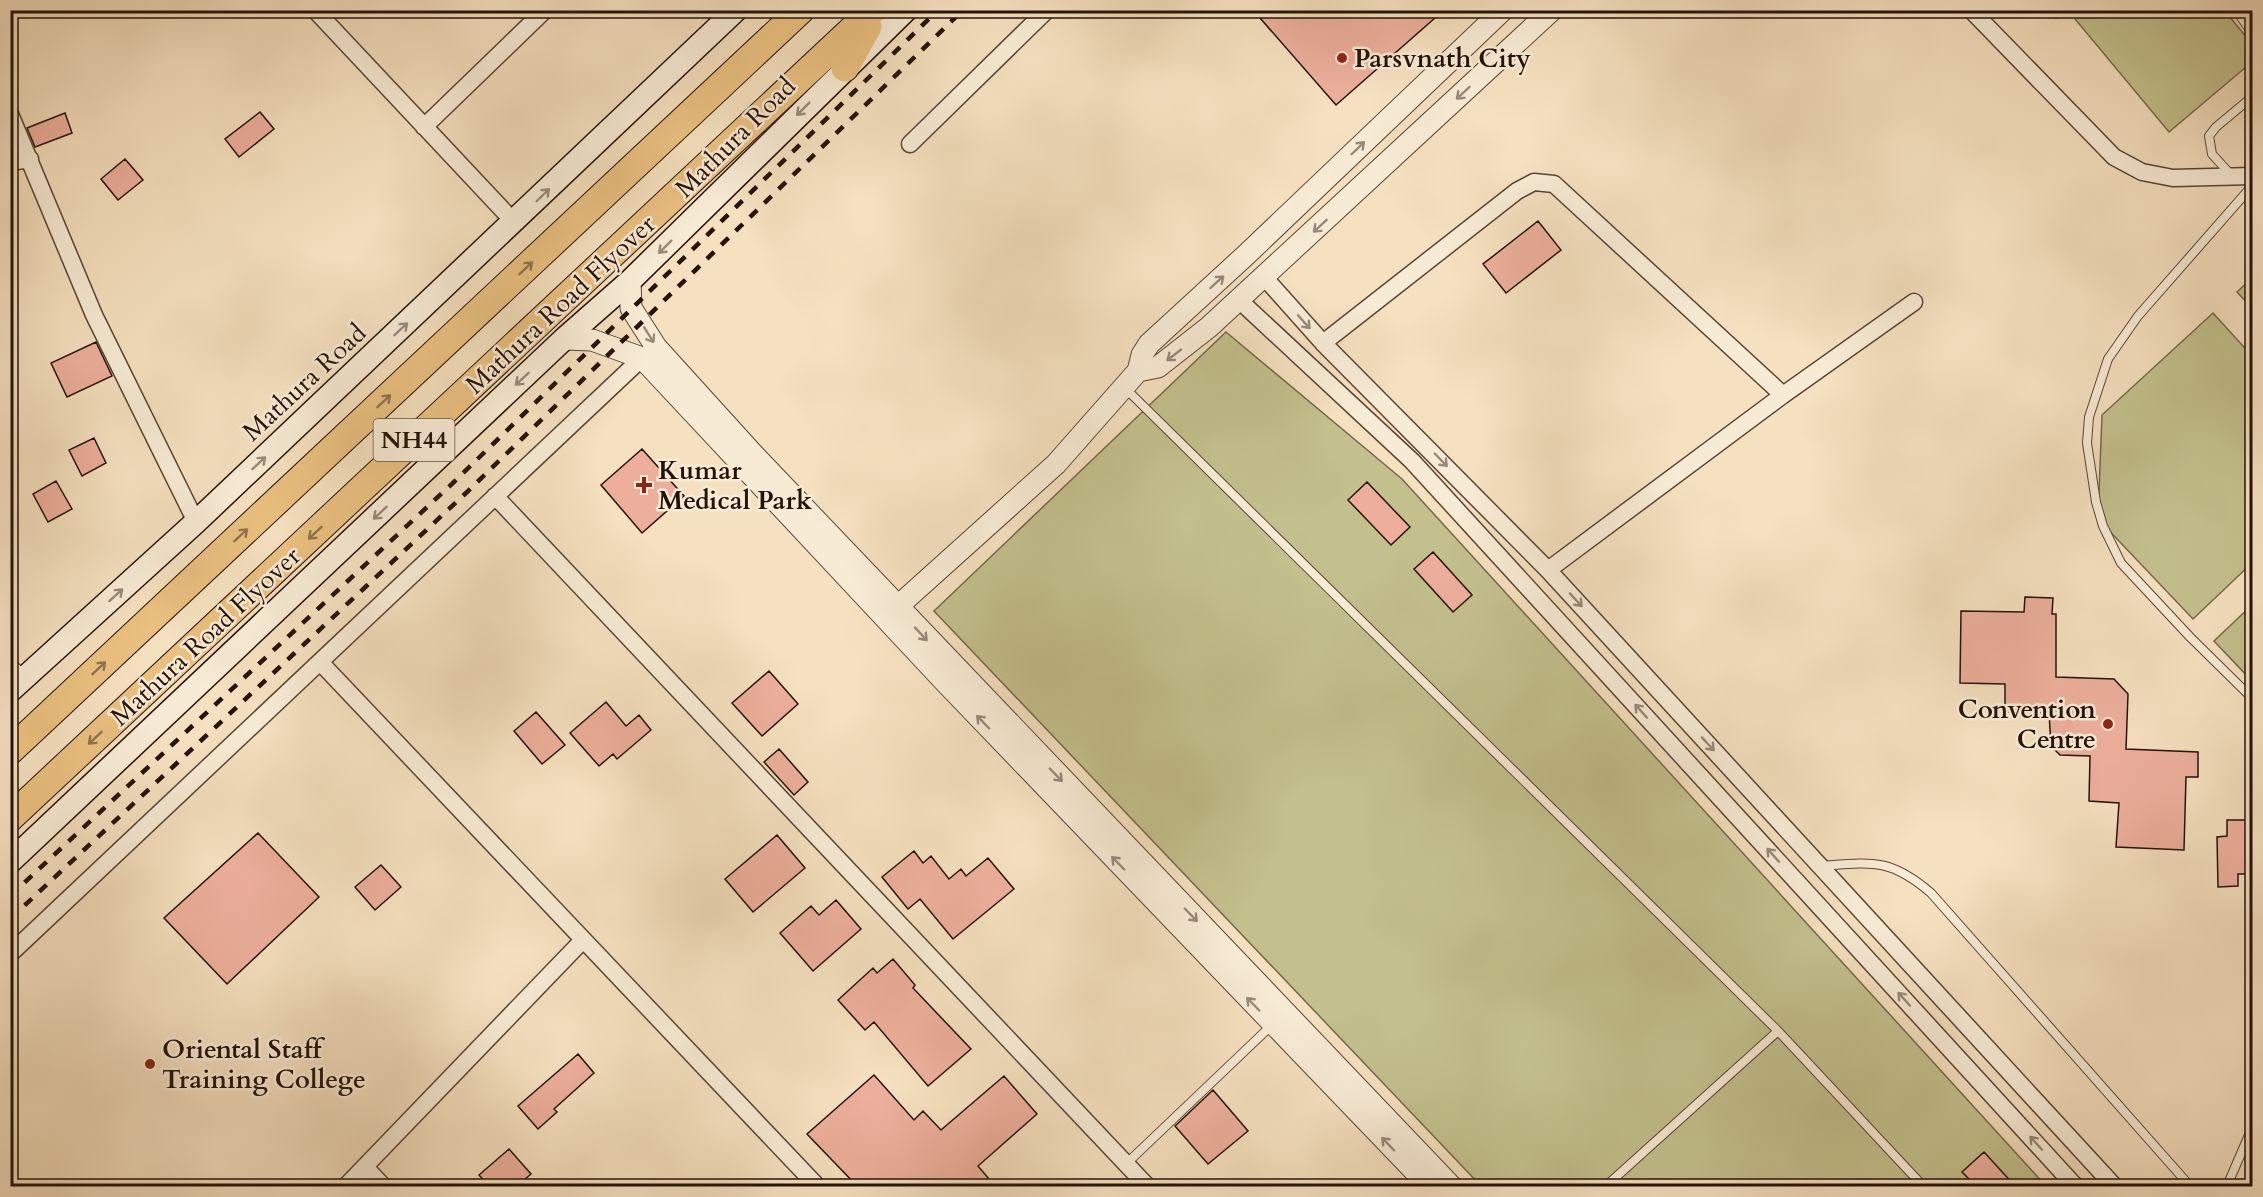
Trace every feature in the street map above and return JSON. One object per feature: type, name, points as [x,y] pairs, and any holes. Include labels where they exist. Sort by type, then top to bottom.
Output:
[{"type":"highway","name":"Mathura Road Flyover","points":[[10,751],[801,10]]},
{"type":"highway","name":"Mathura Road Flyover","points":[[10,818],[873,10]]},
{"type":"highway","points":[[845,68],[878,10]]},
{"type":"main road","name":"Mathura Road","points":[[16,676],[196,522],[736,10]]},
{"type":"main road","name":"Mathura Road","points":[[10,862],[564,339],[630,281],[906,10]]},
{"type":"main road","points":[[10,843],[37,837]]},
{"type":"street","points":[[315,10],[514,222]]},
{"type":"street","points":[[424,127],[545,10]]},
{"type":"street","points":[[910,144],[1047,10]]},
{"type":"street","points":[[890,611],[1056,464],[1131,379],[1149,344],[1503,10]]},
{"type":"street","points":[[1131,379],[1170,359],[1265,278],[1552,10]]},
{"type":"street","points":[[1971,10],[2114,157],[2142,172],[2173,178],[2253,176]]},
{"type":"street","points":[[10,114],[93,315],[196,522]]},
{"type":"street","points":[[10,162],[30,159]]},
{"type":"street","points":[[1323,343],[1517,191],[1534,182],[1554,184],[1783,395]]},
{"type":"street","points":[[1265,278],[1323,343],[1548,570],[2114,1186]]},
{"type":"street","points":[[630,281],[631,308],[656,347],[890,611],[1273,1024],[1429,1186]]},
{"type":"street","points":[[1239,300],[1412,460],[2075,1186]]},
{"type":"street","points":[[1548,570],[1783,395],[1914,302]]},
{"type":"street","points":[[564,339],[592,340],[642,358],[1451,1186]]},
{"type":"street","points":[[10,954],[642,358]]},
{"type":"street","points":[[495,496],[1147,1186]]},
{"type":"street","points":[[320,662],[817,1186]]},
{"type":"street","points":[[346,1186],[583,940]]},
{"type":"street","points":[[365,1167],[383,1186]]},
{"type":"lane","points":[[2236,10],[2253,33]]},
{"type":"lane","points":[[2231,175],[2212,154],[2209,136],[2216,127],[2253,97]]},
{"type":"lane","points":[[2253,186],[2138,316],[2109,359],[2089,417],[2087,443],[2096,502],[2103,526],[2121,563],[2190,637],[2253,698]]},
{"type":"lane","points":[[1131,379],[1778,1031],[1923,1186]]},
{"type":"lane","points":[[1820,866],[1886,864],[1916,880],[1932,893],[2190,1186]]},
{"type":"lane","points":[[1126,1164],[1273,1024]]},
{"type":"lane","points":[[1606,1186],[1778,1031]]},
{"type":"lane","points":[[2227,1186],[2253,1128]]},
{"type":"shaded area","points":[[2074,10],[2225,11],[2252,44],[2252,62],[2169,132],[2070,13]]},
{"type":"shaded area","points":[[2252,278],[2252,308],[2237,292]]},
{"type":"shaded area","points":[[2213,313],[2252,356],[2252,563],[2193,619],[2098,519],[2102,415]]},
{"type":"shaded area","points":[[1226,332],[1402,479],[2046,1186],[1481,1186],[934,611]]},
{"type":"shaded area","points":[[2252,605],[2252,681],[2214,641]]},
{"type":"building","name":"Parsvnath City","points":[[1253,10],[1444,10],[1336,105]]},
{"type":"building","points":[[260,112],[274,129],[239,157],[225,139]]},
{"type":"building","points":[[65,113],[72,133],[35,147],[27,128]]},
{"type":"building","points":[[125,159],[143,180],[118,200],[101,179]]},
{"type":"building","points":[[1538,221],[1561,250],[1506,293],[1483,264]]},
{"type":"building","points":[[96,342],[112,376],[67,397],[51,363]]},
{"type":"building","points":[[94,438],[106,463],[82,476],[69,450]]},
{"type":"building","points":[[642,449],[684,496],[642,533],[601,485]]},
{"type":"building","points":[[56,481],[72,509],[48,522],[33,494]]},
{"type":"building","points":[[1367,482],[1410,527],[1391,545],[1348,500]]},
{"type":"building","points":[[1433,552],[1472,595],[1453,612],[1414,569]]},
{"type":"building","name":"Convention Centre","points":[[2025,597],[2053,598],[2052,614],[2056,614],[2056,677],[2114,679],[2128,694],[2126,749],[2198,752],[2198,777],[2186,777],[2184,850],[2116,847],[2119,803],[2089,801],[2090,756],[2060,755],[2051,746],[2049,713],[2005,712],[2005,684],[1960,683],[1961,611],[2024,612]]},
{"type":"building","points":[[769,671],[798,704],[762,736],[732,703]]},
{"type":"building","points":[[606,702],[626,726],[639,715],[651,730],[617,759],[613,754],[599,766],[570,733]]},
{"type":"building","points":[[536,712],[565,745],[542,764],[514,731]]},
{"type":"building","points":[[779,749],[808,782],[794,795],[764,762]]},
{"type":"building","points":[[2227,820],[2253,820],[2253,874],[2238,874],[2238,886],[2218,887],[2217,837],[2227,836]]},
{"type":"building","points":[[258,833],[319,897],[227,984],[164,918]]},
{"type":"building","points":[[777,835],[805,868],[753,912],[725,879]]},
{"type":"building","points":[[914,851],[923,863],[931,856],[949,879],[961,869],[966,876],[988,858],[1014,889],[953,939],[920,899],[908,909],[882,877]]},
{"type":"building","points":[[381,865],[401,887],[375,910],[355,887]]},
{"type":"building","points":[[836,900],[861,929],[813,971],[780,933],[811,906],[819,915]]},
{"type":"building","points":[[893,959],[915,985],[913,988],[971,1049],[928,1086],[874,1022],[865,1030],[838,1000],[873,968],[877,973]]},
{"type":"building","points":[[578,1054],[594,1073],[554,1109],[557,1112],[538,1129],[518,1106]]},
{"type":"building","points":[[874,1075],[914,1120],[923,1111],[941,1130],[1004,1076],[1037,1114],[978,1166],[995,1186],[857,1186],[807,1134]]},
{"type":"building","points":[[1213,1090],[1248,1131],[1208,1164],[1175,1126]]},
{"type":"building","points":[[509,1149],[531,1174],[517,1186],[489,1186],[479,1175]]},
{"type":"building","points":[[1984,1152],[2015,1186],[1976,1186],[1962,1172]]},
{"type":"railway","points":[[10,896],[455,481],[938,10]]},
{"type":"railway","points":[[10,919],[466,493],[963,10]]},
{"type":"place","name":"Parsvnath City","points":[[1342,58]]},
{"type":"place","name":"Kumar Medical Park","points":[[644,485]]},
{"type":"place","name":"Convention Centre","points":[[2108,724]]},
{"type":"place","name":"Oriental Staff Training College","points":[[150,1064]]}]
